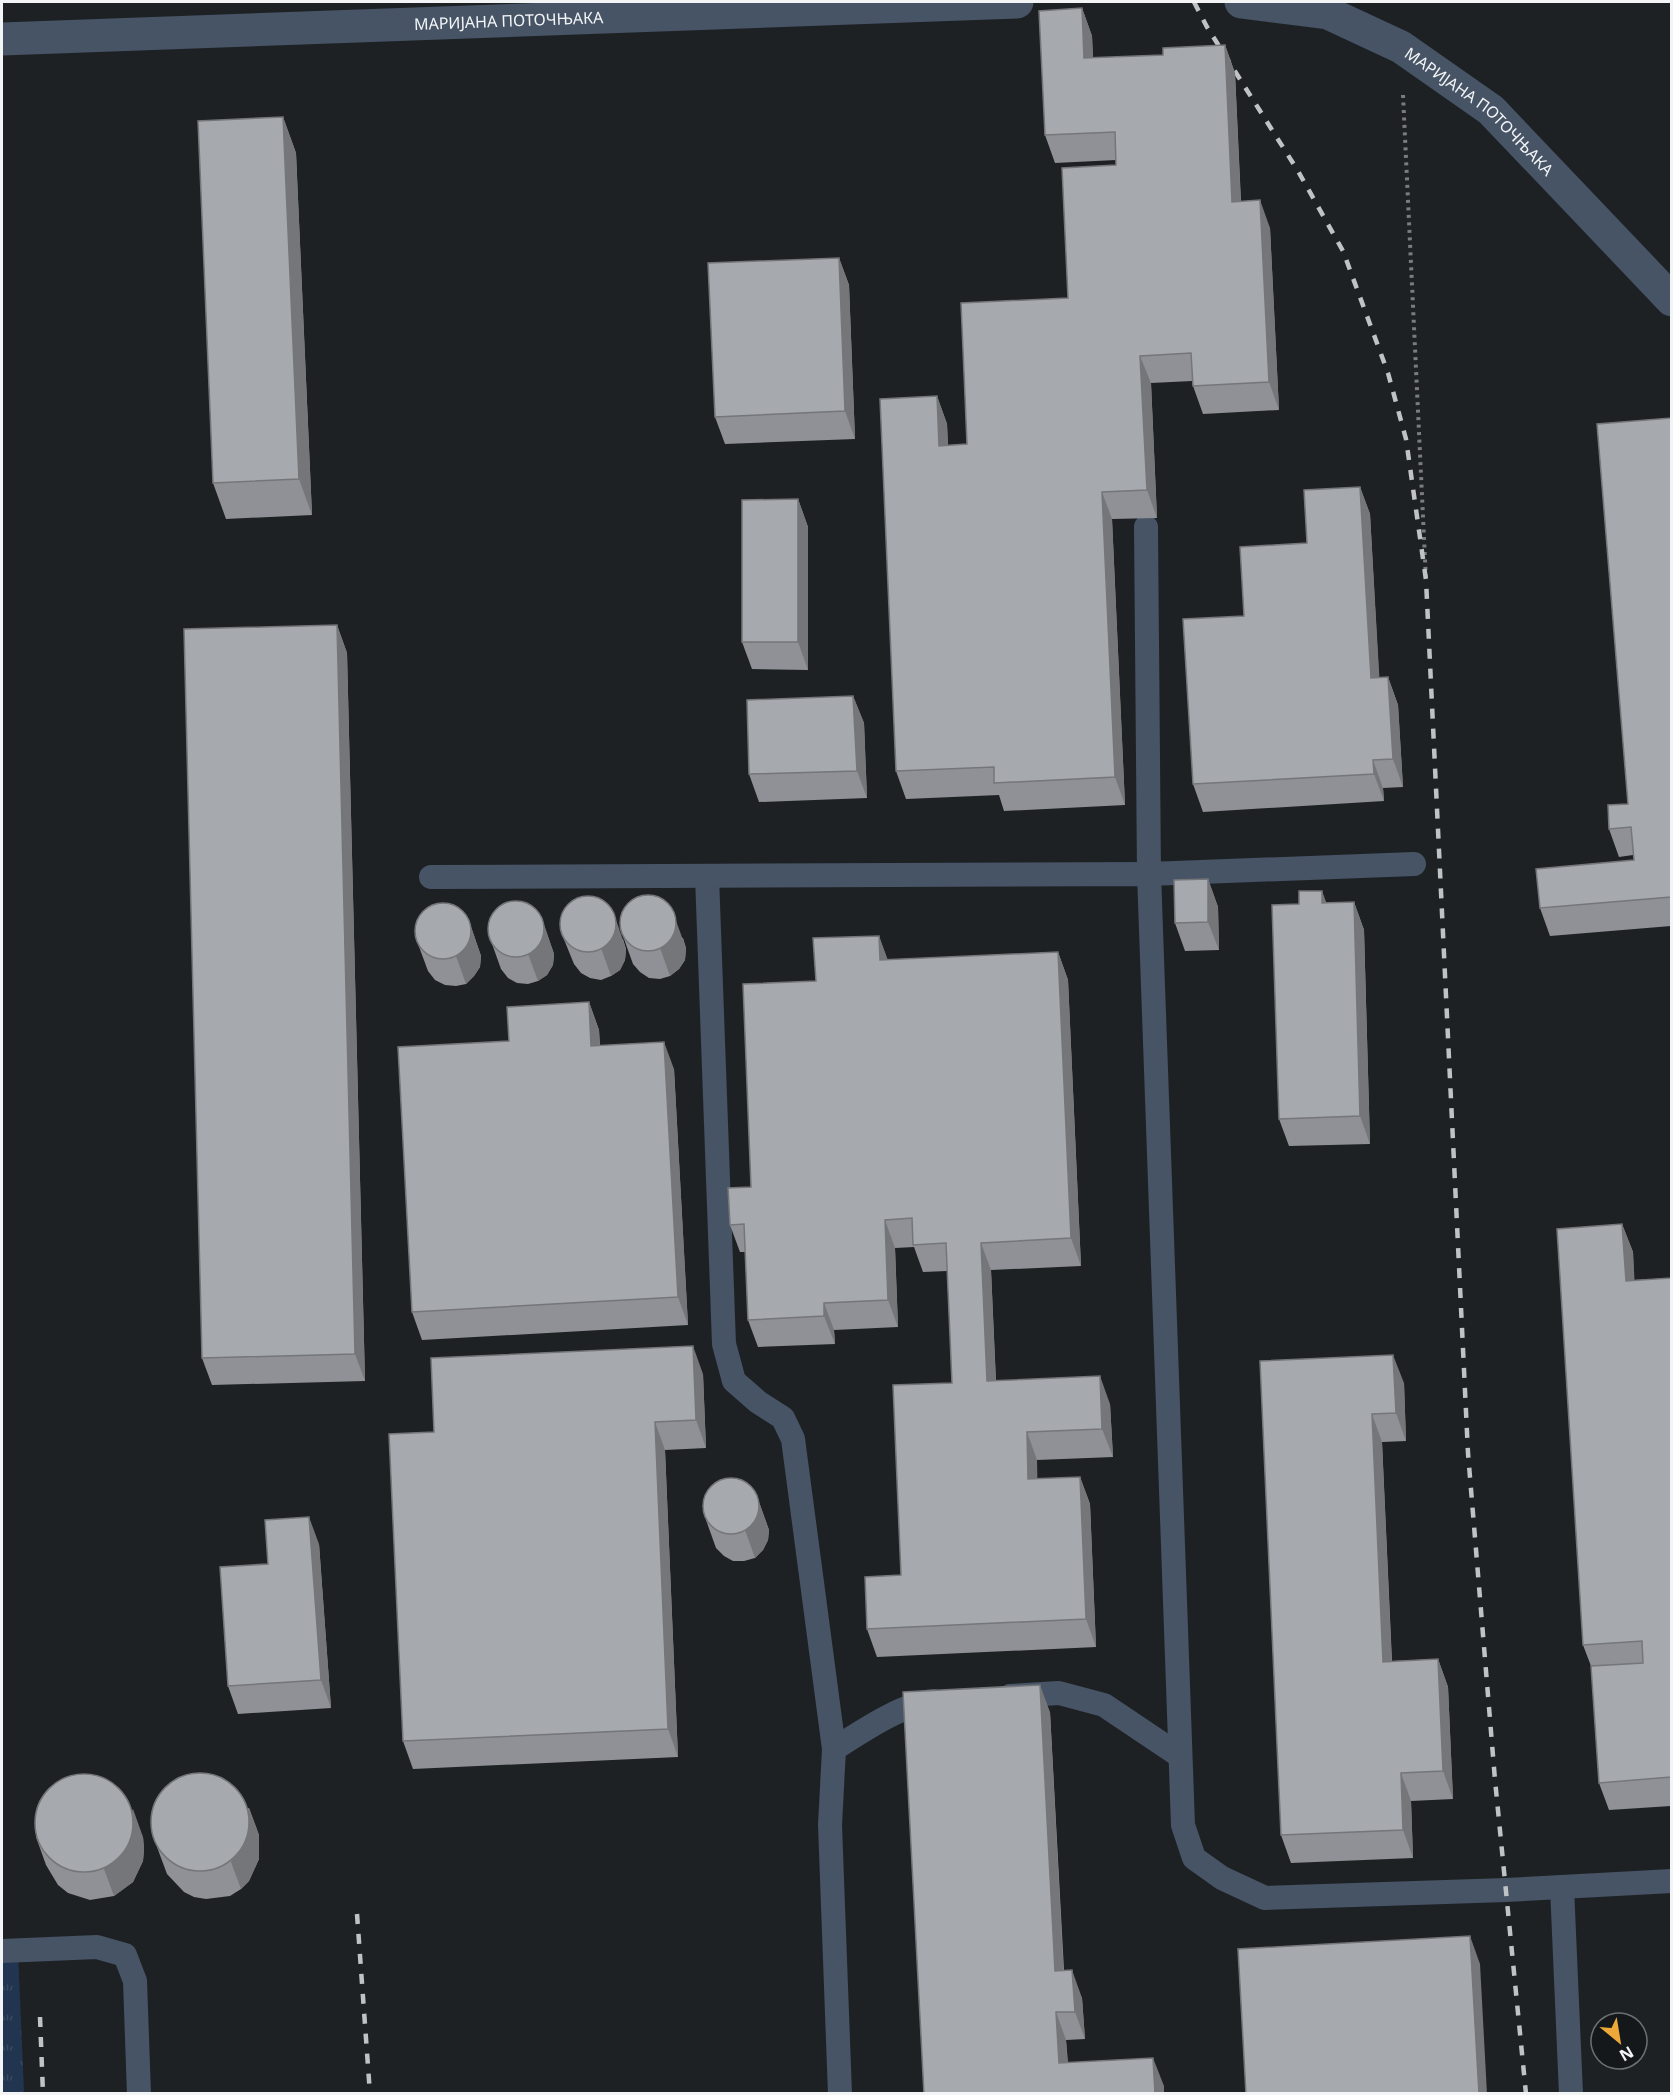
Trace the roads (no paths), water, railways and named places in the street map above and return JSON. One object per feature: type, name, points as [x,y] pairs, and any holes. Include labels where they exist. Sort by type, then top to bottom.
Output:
[{"type":"street","name":"МАРИЈАНА ПОТОЧЊАКА","points":[[2,39],[1017,2]]},
{"type":"street","name":"МАРИЈАНА ПОТОЧЊАКА","points":[[1241,2],[1328,13],[1401,47],[1491,110],[1671,300]]},
{"type":"lane","points":[[1146,527],[1149,874],[1180,1756],[1183,1825],[1194,1858],[1221,1878],[1265,1898],[1671,1881]]},
{"type":"lane","points":[[431,877],[1149,874],[1414,864]]},
{"type":"lane","points":[[707,876],[724,1344],[734,1381],[758,1402],[783,1418],[793,1439],[834,1749],[830,1825],[840,2094]]},
{"type":"lane","points":[[990,1697],[1059,1694],[1104,1705],[1180,1756]]},
{"type":"lane","points":[[834,1749],[875,1723],[921,1701],[956,1700]]},
{"type":"lane","points":[[1562,1887],[1571,2094]]},
{"type":"lane","points":[[2,1951],[97,1947],[125,1955],[135,1981],[139,2094]]},
{"type":"railway","points":[[1194,2],[1207,27],[1298,171],[1343,251],[1388,373],[1406,439],[1426,580],[1468,1453],[1495,1780],[1526,2094]]},
{"type":"railway","points":[[357,1914],[370,2094]]},
{"type":"railway","points":[[40,2017],[43,2094]]}]
